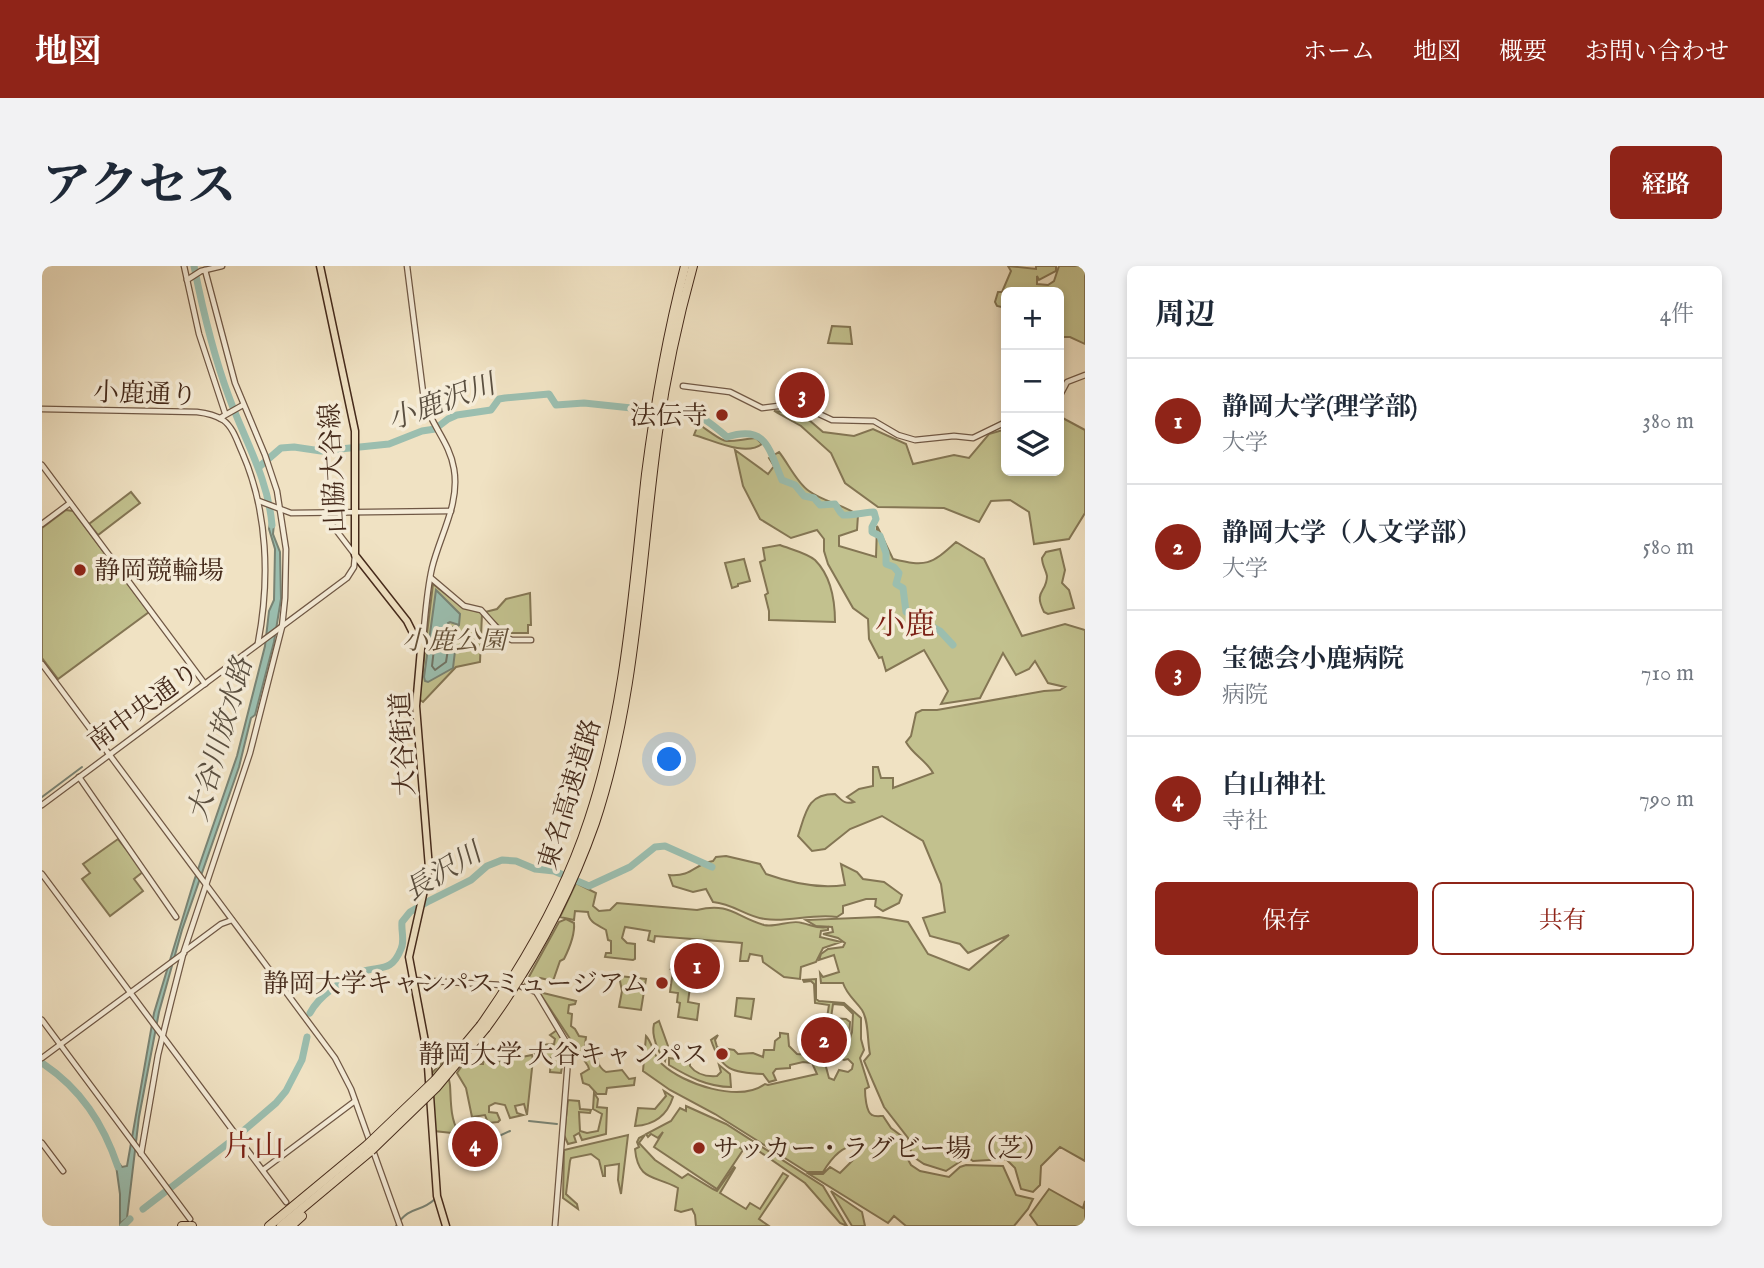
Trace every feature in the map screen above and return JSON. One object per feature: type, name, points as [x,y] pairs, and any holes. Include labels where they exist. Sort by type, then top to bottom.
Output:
[{"type":"highway","name":"東名高速道路","points":[[584,841],[617,711],[657,392],[685,266]]},
{"type":"highway","name":"東名高速道路","points":[[281,1226],[355,1165],[428,1096],[484,1026],[539,948],[568,882],[605,787],[621,722],[658,431],[680,316],[693,266]]},
{"type":"highway","name":"東名高速道路","points":[[269,1226],[340,1168],[370,1148]]},
{"type":"highway","points":[[291,1226],[355,1165]]},
{"type":"highway","points":[[262,1226],[340,1168]]},
{"type":"highway","points":[[182,1226],[191,1222]]},
{"type":"main road","name":"山脇大谷線","points":[[320,266],[347,390],[355,448],[355,555],[407,621],[421,649]]},
{"type":"main road","name":"大谷街道","points":[[421,649],[416,706],[429,868],[408,957],[427,1052],[437,1196],[446,1226]]},
{"type":"street","points":[[184,266],[203,347],[227,412]]},
{"type":"street","points":[[187,280],[205,270],[222,266]]},
{"type":"street","name":"大谷街道","points":[[407,266],[424,400],[447,445],[454,469],[455,485],[451,511],[430,578],[421,649]]},
{"type":"street","points":[[140,1152],[163,1035],[183,953],[250,753],[282,627],[286,566],[281,510],[265,456],[243,405],[225,350],[205,270]]},
{"type":"street","points":[[1064,389],[1068,382],[1085,375]]},
{"type":"street","points":[[683,386],[735,394],[762,408],[786,405],[804,407],[830,420],[874,421],[898,435],[915,440],[954,436],[972,438],[1001,424]]},
{"type":"street","points":[[220,418],[243,405]]},
{"type":"street","name":"小鹿通り","points":[[42,409],[197,412],[220,418],[230,427],[246,460],[258,501],[264,541],[265,580],[258,644]]},
{"type":"street","points":[[42,465],[205,684]]},
{"type":"street","points":[[258,501],[290,513],[451,511]]},
{"type":"street","points":[[42,524],[70,503]]},
{"type":"street","points":[[323,513],[355,555]]},
{"type":"street","name":"南中央通り","points":[[42,805],[347,578],[354,567],[355,555]]},
{"type":"street","points":[[430,578],[464,606],[481,610],[505,637],[512,640],[531,640]]},
{"type":"street","points":[[42,664],[330,1051],[347,1080],[399,1223]]},
{"type":"street","points":[[79,777],[176,917]]},
{"type":"street","points":[[42,874],[286,1202]]},
{"type":"street","points":[[42,1058],[221,923],[232,920]]},
{"type":"street","points":[[412,981],[502,985]]},
{"type":"street","points":[[522,987],[536,992],[569,1046],[555,1226]]},
{"type":"street","points":[[42,1020],[191,1222]]},
{"type":"street","points":[[263,1170],[355,1101]]},
{"type":"street","points":[[42,1143],[63,1171]]},
{"type":"green space","points":[[1008,266],[1036,269],[1036,266],[1056,266],[1056,271],[1039,280],[1037,276],[1037,284],[1048,285],[1054,281],[1059,266],[1085,266],[1085,344],[1064,337],[1064,287],[1004,287],[1011,271]]},
{"type":"green space","points":[[998,292],[1001,292],[1001,307],[995,302]]},
{"type":"green space","points":[[832,326],[850,327],[852,344],[828,343]]},
{"type":"green space","points":[[774,411],[802,414],[823,432],[854,436],[873,429],[906,444],[913,464],[954,455],[969,458],[989,434],[1001,430],[1001,476],[1064,476],[1064,419],[1085,430],[1085,513],[1069,539],[1034,544],[1029,512],[1010,500],[991,501],[979,522],[944,508],[878,507],[845,483],[831,453],[801,426]]},
{"type":"green space","points":[[698,425],[726,441],[756,438],[762,444],[747,449],[719,443],[694,435]]},
{"type":"green space","points":[[735,450],[768,474],[774,466],[769,458],[779,452],[809,491],[858,515],[857,530],[839,536],[839,546],[876,557],[877,526],[893,559],[921,563],[934,560],[956,542],[984,559],[1022,636],[1065,624],[1085,630],[1085,1161],[1060,1147],[1041,1166],[1040,1185],[1033,1192],[1021,1189],[1015,1168],[1006,1159],[973,1161],[967,1157],[946,1171],[924,1164],[912,1156],[908,1138],[884,1107],[864,1061],[870,1054],[867,1025],[862,1010],[843,983],[821,983],[820,973],[823,977],[839,972],[834,955],[819,960],[821,954],[828,949],[843,947],[845,943],[823,934],[833,932],[832,927],[816,926],[806,920],[879,917],[908,922],[928,954],[969,970],[1009,935],[968,953],[960,944],[930,936],[923,918],[945,912],[941,884],[923,841],[882,816],[850,829],[825,849],[812,851],[798,836],[806,812],[813,801],[835,794],[845,802],[854,802],[847,797],[859,789],[873,786],[873,767],[878,767],[881,778],[893,778],[893,788],[933,773],[906,742],[911,736],[916,713],[1065,687],[1048,683],[1035,661],[1029,669],[1016,675],[1003,653],[980,698],[941,704],[948,691],[924,650],[886,671],[882,657],[879,658],[869,639],[868,619],[853,608],[828,564],[824,539],[817,530],[791,538],[760,519],[743,486]]},
{"type":"green space","points":[[131,492],[140,503],[98,535],[89,524]]},
{"type":"green space","name":"静岡競輪場","points":[[66,510],[73,511],[149,612],[58,679],[42,658],[42,528]]},
{"type":"green space","points":[[780,545],[808,555],[825,573],[831,589],[835,622],[769,620],[765,595],[768,593],[760,562],[765,560],[763,548]]},
{"type":"green space","points":[[1060,549],[1065,570],[1062,583],[1069,590],[1074,608],[1048,614],[1044,612],[1040,599],[1047,576],[1042,558],[1046,552]]},
{"type":"green space","points":[[744,559],[750,581],[732,588],[725,563]]},
{"type":"green space","name":"小鹿公園","points":[[433,584],[461,606],[482,613],[480,662],[456,667],[423,702],[419,699]]},
{"type":"green space","points":[[530,593],[531,625],[528,625],[528,633],[506,633],[485,612],[497,609],[506,599]]},
{"type":"green space","points":[[118,839],[144,871],[134,879],[143,891],[110,916],[82,879],[90,873],[83,864]]},
{"type":"green space","points":[[726,856],[760,864],[766,874],[815,886],[845,885],[841,864],[857,872],[863,879],[884,882],[902,895],[899,903],[883,911],[875,906],[876,899],[866,899],[843,906],[843,913],[837,917],[773,920],[758,918],[713,902],[706,889],[693,892],[673,886],[669,875],[683,874],[713,861],[716,857]]},
{"type":"green space","points":[[576,883],[596,893],[593,906],[599,911],[610,910],[617,903],[697,910],[725,909],[764,925],[798,922],[828,927],[828,930],[821,931],[820,937],[841,942],[823,948],[816,962],[801,967],[800,979],[784,977],[763,962],[762,956],[750,954],[748,961],[740,961],[742,943],[655,936],[654,942],[648,940],[650,931],[625,927],[622,938],[627,943],[635,944],[635,959],[605,957],[606,953],[611,953],[611,941],[608,940],[606,930],[592,921],[588,912],[575,911],[574,920],[560,917]]},
{"type":"green space","points":[[566,919],[574,923],[573,937],[553,981],[540,978],[537,988],[525,984],[559,922]]},
{"type":"green space","points":[[670,969],[692,972],[688,1002],[699,1004],[697,1020],[678,1017],[680,1003],[677,1002],[678,993],[670,992],[673,971]]},
{"type":"green space","points":[[619,976],[646,979],[641,1010],[619,1007],[622,991]]},
{"type":"green space","points":[[816,979],[816,999],[844,1003],[861,1018],[864,1050],[860,1058],[869,1087],[865,1089],[867,1107],[872,1115],[883,1116],[891,1128],[903,1137],[906,1156],[911,1165],[920,1171],[949,1177],[966,1165],[1003,1166],[1016,1195],[1033,1199],[1014,1226],[906,1226],[894,1216],[888,1223],[809,1174],[823,1174],[830,1167],[840,1173],[864,1148],[845,1148],[823,1172],[807,1172],[643,1071],[646,1036],[662,1064],[683,1078],[712,1089],[741,1092],[765,1084],[817,1074],[812,1063],[803,1062],[790,1065],[790,1068],[776,1069],[773,1073],[776,1080],[769,1082],[763,1074],[729,1068],[719,1058],[711,1040],[718,1035],[715,1040],[717,1047],[734,1050],[738,1054],[753,1053],[763,1057],[764,1050],[774,1050],[780,1033],[788,1034],[789,1046],[797,1054],[823,1056],[829,1078],[834,1080],[839,1070],[848,1072],[853,1064],[848,1059],[823,1053],[822,1047],[846,1050],[852,1032],[853,1014],[844,1005],[833,1004],[831,1018],[846,1019],[850,1022],[849,1037],[824,1035],[825,1028],[828,1028],[828,1034],[841,1035],[842,1022],[830,1020],[829,1024],[826,1024],[829,1005],[815,1003],[814,984],[803,980]]},
{"type":"green space","points":[[539,992],[576,1001],[575,1004],[569,1005],[568,1013],[572,1014],[571,1026],[579,1036],[586,1037],[585,1045],[598,1048],[598,1062],[603,1070],[622,1070],[629,1079],[635,1078],[634,1085],[607,1088],[606,1094],[597,1094],[589,1085],[583,1083],[581,1074],[589,1069],[588,1066]]},
{"type":"green space","points":[[737,998],[754,999],[751,1019],[735,1016]]},
{"type":"green space","points":[[659,1021],[668,1046],[665,1061],[653,1033],[654,1024]]},
{"type":"green space","points":[[557,1030],[565,1047],[561,1073],[550,1072],[551,1058],[537,1057],[534,1052],[539,1045],[554,1044],[555,1039],[550,1035]]},
{"type":"green space","points":[[532,1055],[527,1115],[524,1104],[515,1106],[517,1113],[523,1115],[510,1118],[505,1105],[495,1103],[489,1106],[489,1112],[497,1113],[500,1120],[498,1122],[488,1123],[485,1115],[472,1117],[466,1088],[457,1073],[463,1064],[483,1064],[483,1061],[496,1062]]},
{"type":"green space","points":[[669,1058],[690,1061],[690,1066],[695,1071],[708,1076],[717,1076],[721,1072],[719,1065],[730,1074],[731,1087],[714,1085],[691,1077],[669,1065]]},
{"type":"green space","points":[[443,1061],[450,1082],[452,1114],[458,1131],[452,1133],[434,1131],[430,1075]]},
{"type":"green space","points":[[664,1091],[673,1097],[663,1114],[648,1124],[635,1126],[638,1108],[655,1109],[666,1096]]},
{"type":"green space","points":[[594,1093],[598,1099],[597,1107],[607,1108],[606,1134],[582,1140],[579,1133],[574,1136],[576,1142],[568,1144],[564,1135],[568,1100],[579,1101],[580,1109],[591,1110],[590,1113],[579,1112],[580,1131],[598,1131],[602,1114],[593,1109]]},
{"type":"green space","name":"サッカー・ラグビー場（芝）","points":[[686,1106],[726,1124],[823,1186],[847,1226],[840,1223],[805,1183],[750,1145],[743,1147],[725,1137],[743,1150],[717,1189],[654,1147],[663,1132],[658,1138],[651,1134],[648,1137],[646,1134],[671,1121],[680,1108],[686,1111]]},
{"type":"green space","points":[[480,1127],[480,1135],[488,1135],[488,1144],[482,1154],[468,1151],[459,1134]]},
{"type":"green space","points":[[628,1135],[621,1194],[619,1164],[605,1166],[603,1176],[599,1160],[591,1154],[571,1158],[570,1161],[566,1194],[577,1204],[578,1209],[563,1198],[564,1150]]},
{"type":"green space","points":[[645,1135],[639,1143],[655,1160],[682,1178],[688,1174],[717,1191],[734,1167],[720,1193],[746,1209],[750,1203],[760,1209],[783,1173],[788,1176],[759,1219],[769,1226],[696,1226],[692,1209],[681,1212],[675,1210],[678,1188],[649,1176],[640,1167],[635,1149],[639,1147],[637,1142],[639,1138]]},
{"type":"green space","points":[[1049,1189],[1083,1208],[1085,1201],[1085,1226],[1038,1226],[1030,1215]]},
{"type":"green space","points":[[831,1191],[862,1212],[865,1226],[852,1226]]},
{"type":"water","points":[[271,517],[274,524],[273,534],[280,552],[281,599],[274,642],[239,767],[182,930],[159,1012],[139,1117],[127,1218],[122,1222],[123,1226],[120,1226],[120,1194],[115,1158],[122,1167],[127,1166],[154,1013],[194,881],[237,756],[265,646],[269,611],[274,600],[275,549],[269,529]]},
{"type":"water","points":[[436,590],[460,614],[459,625],[448,623],[450,628],[458,626],[453,668],[428,682],[424,677]]},
{"type":"waterway","name":"大谷川放水路","points":[[194,266],[218,365],[261,475],[272,525]]},
{"type":"waterway","name":"小鹿沢川","points":[[259,467],[281,448],[321,451],[389,444],[422,431],[435,429],[457,415],[491,410],[499,399],[505,398],[549,394],[556,405],[584,403],[641,409]]},
{"type":"waterway","name":"小鹿沢川","points":[[680,409],[705,420],[727,437],[740,434],[759,437],[765,442],[782,480],[795,485],[804,496],[814,498],[820,505],[835,504],[843,515],[874,512],[876,519],[872,532],[880,536],[886,553],[886,564],[899,573],[896,584],[903,588],[906,612],[940,631],[953,645]]},
{"type":"waterway","points":[[42,797],[82,767]]},
{"type":"waterway","name":"長沢川","points":[[310,1013],[325,995],[347,979],[393,962],[402,946],[402,922],[410,912],[471,880],[487,866],[502,860],[554,871],[589,886],[630,867],[655,847],[665,846],[712,867]]},
{"type":"waterway","name":"長沢川","points":[[143,1209],[276,1103],[286,1091],[302,1060],[307,1037]]},
{"type":"waterway","points":[[42,1063],[68,1084],[89,1108],[118,1167]]},
{"type":"waterway","points":[[529,1121],[557,1124]]},
{"type":"waterway","points":[[480,1164],[486,1142],[510,1131]]},
{"type":"waterway","points":[[396,1226],[406,1215],[435,1199]]},
{"type":"waterway","name":"長沢川","points":[[123,1226],[130,1219]]},
{"type":"place","name":"宝徳会小鹿病院","points":[[802,395]]},
{"type":"place","name":"法伝寺","points":[[722,415]]},
{"type":"place","name":"静岡競輪場","points":[[80,570]]},
{"type":"place","name":"静岡大学(理学部)","points":[[697,966]]},
{"type":"place","name":"静岡大学キャンパスミュージアム","points":[[662,983]]},
{"type":"place","name":"静岡大学（人文学部）","points":[[824,1040]]},
{"type":"place","name":"静岡大学 大谷キャンパス","points":[[722,1054]]},
{"type":"place","name":"白山神社","points":[[475,1144]]},
{"type":"place","name":"サッカー・ラグビー場（芝）","points":[[699,1148]]},
{"type":"district","name":"小鹿","points":[[905,624]]},
{"type":"district","name":"片山","points":[[254,1146]]}]
